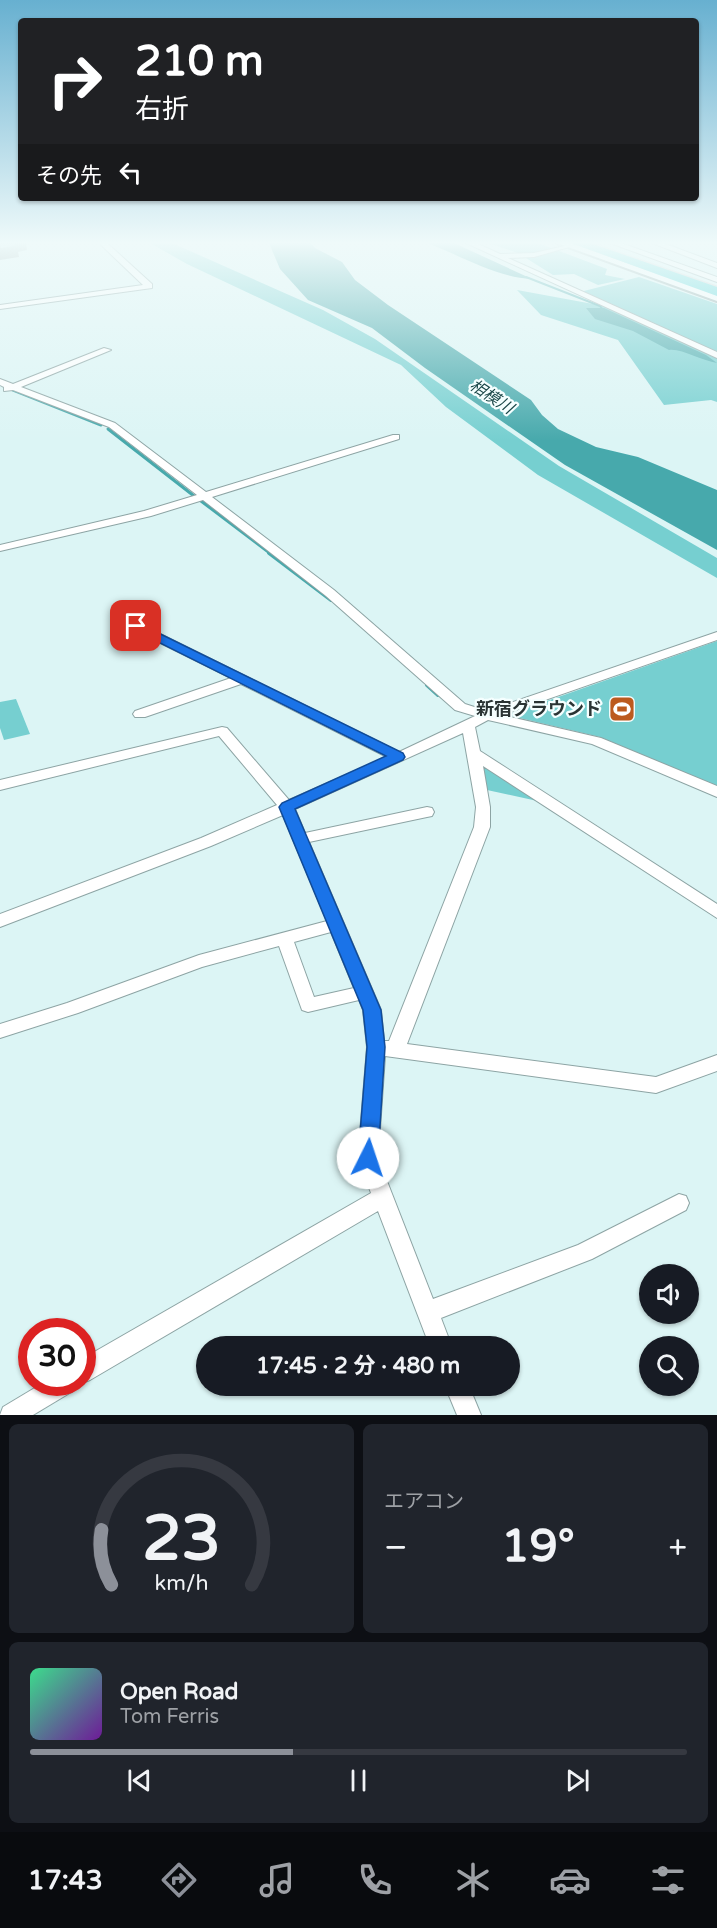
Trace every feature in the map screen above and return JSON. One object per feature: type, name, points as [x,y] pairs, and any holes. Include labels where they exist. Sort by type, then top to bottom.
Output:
[{"type":"street","points":[[616,309],[717,355]]},
{"type":"street","points":[[4,387],[107,350]]},
{"type":"street","points":[[4,387],[112,425],[330,593],[460,707],[487,716],[605,744],[717,792]]},
{"type":"street","points":[[0,548],[147,514],[396,437]]},
{"type":"street","points":[[136,626],[398,757]]},
{"type":"street","points":[[0,921],[206,842],[487,716],[717,636]]},
{"type":"street","points":[[140,714],[242,679]]},
{"type":"street","points":[[395,1050],[482,827],[483,807],[468,724]]},
{"type":"street","points":[[0,785],[222,731],[287,807],[373,1016],[376,1047],[368,1158],[437,1336]]},
{"type":"street","points":[[473,753],[717,912]]},
{"type":"street","points":[[300,839],[427,812]]},
{"type":"street","points":[[0,1031],[53,1015],[199,962],[284,937],[336,925]]},
{"type":"street","points":[[284,937],[308,1005],[364,992]]},
{"type":"street","points":[[376,1047],[656,1085],[717,1063]]},
{"type":"street","points":[[96,1364],[382,1198]]},
{"type":"street","points":[[427,1312],[585,1252],[679,1203]]},
{"type":"street","points":[[11,1415],[43,1396]]},
{"type":"street","points":[[461,1396],[469,1415]]},
{"type":"shaded area","points":[[282,309],[321,309],[375,339],[559,466],[717,558],[717,578],[538,475],[446,407],[401,365]]},
{"type":"shaded area","points":[[535,309],[717,309],[717,351],[708,350],[717,355],[717,402],[711,400],[664,405],[618,340],[541,315]]},
{"type":"shaded area","name":"新宿グラウンド","points":[[717,641],[717,786],[600,737],[507,715]]},
{"type":"shaded area","points":[[16,699],[30,734],[4,740],[0,728],[0,702]]},
{"type":"shaded area","points":[[482,762],[542,802],[487,790]]},
{"type":"water","name":"相模川","points":[[329,309],[394,309],[531,400],[542,415],[558,429],[596,447],[638,457],[717,490],[717,550],[565,465],[425,368],[372,328]]},
{"type":"water","points":[[587,309],[606,309],[706,355],[717,363],[669,350],[633,331],[595,319]]},
{"type":"waterway","points":[[13,390],[101,425]]},
{"type":"waterway","points":[[108,429],[194,496]]},
{"type":"waterway","points":[[201,501],[271,554]]},
{"type":"waterway","points":[[269,553],[331,600]]},
{"type":"waterway","points":[[427,685],[438,695]]},
{"type":"place","name":"新宿グラウンド","points":[[622,709]]},
{"type":"route","points":[[136,626],[398,757],[287,807],[375,1022],[376,1047],[368,1158]]}]
